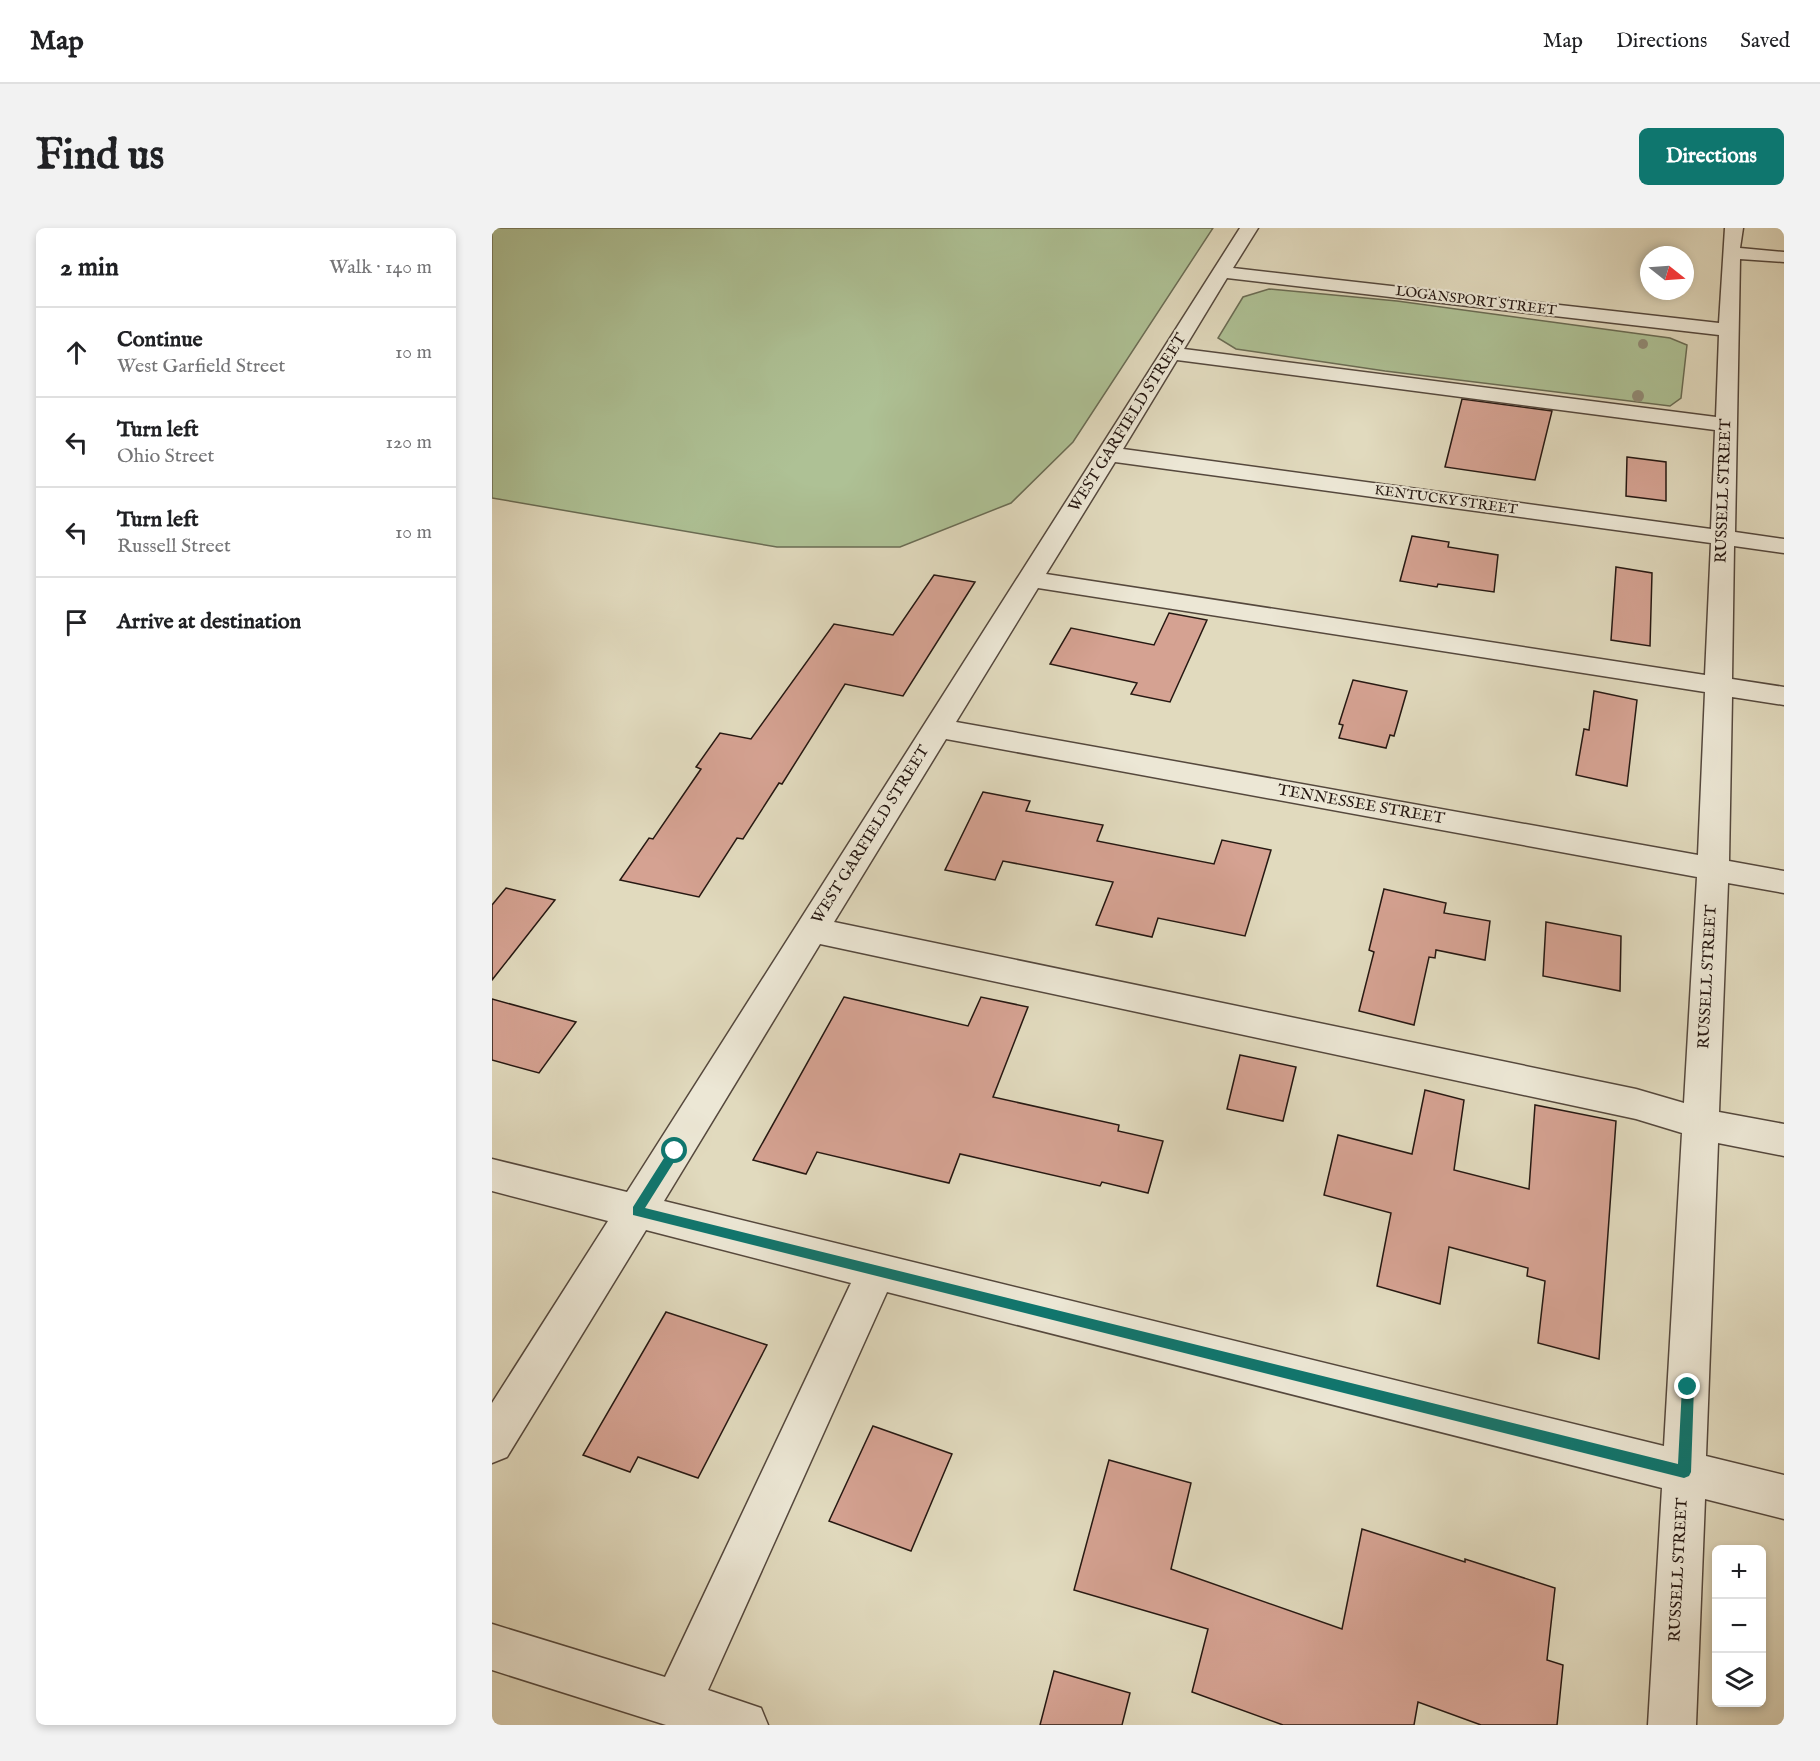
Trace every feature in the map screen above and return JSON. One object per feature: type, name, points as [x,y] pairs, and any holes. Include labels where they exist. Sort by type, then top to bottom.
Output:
[{"type":"street","name":"WEST GARFIELD STREET","points":[[492,1442],[1250,228]]},
{"type":"street","points":[[1733,240],[1784,257]]},
{"type":"street","name":"RUSSELL STREET","points":[[1672,1725],[1713,870],[1733,240]]},
{"type":"street","name":"LOGANSPORT STREET","points":[[1222,272],[1730,330]]},
{"type":"street","points":[[1171,353],[1727,425]]},
{"type":"street","name":"KENTUCKY STREET","points":[[1108,454],[1784,546]]},
{"type":"street","points":[[1031,579],[1784,696]]},
{"type":"street","name":"TENNESSEE STREET","points":[[938,728],[1784,882]]},
{"type":"street","points":[[812,930],[1636,1104],[1701,1124],[1752,1136],[1784,1140]]},
{"type":"street","points":[[492,1175],[1784,1497]]},
{"type":"street","points":[[677,1705],[877,1270]]},
{"type":"street","points":[[492,1647],[744,1725]]},
{"type":"green space","points":[[492,228],[1213,228],[1073,442],[1011,503],[900,547],[777,547],[492,498]]},
{"type":"green space","points":[[1269,289],[1397,301],[1670,338],[1687,345],[1681,398],[1670,406],[1385,371],[1236,349],[1218,338],[1243,297]]},
{"type":"building","points":[[1462,399],[1552,411],[1535,480],[1445,467]]},
{"type":"building","points":[[1627,457],[1666,462],[1666,501],[1626,496]]},
{"type":"building","points":[[1412,536],[1449,542],[1448,547],[1498,555],[1494,592],[1400,581]]},
{"type":"building","points":[[1616,567],[1652,573],[1650,646],[1611,640]]},
{"type":"building","points":[[934,575],[975,582],[903,696],[845,684],[782,784],[779,783],[743,839],[737,838],[699,897],[620,880],[649,838],[653,839],[701,769],[696,767],[720,733],[751,739],[834,624],[893,635]]},
{"type":"building","points":[[1169,613],[1207,620],[1170,702],[1131,694],[1137,683],[1050,664],[1071,628],[1154,645]]},
{"type":"building","points":[[1353,680],[1407,691],[1394,736],[1390,735],[1386,748],[1339,738],[1343,725],[1339,724]]},
{"type":"building","points":[[1594,691],[1637,700],[1627,786],[1576,775],[1584,729],[1589,730]]},
{"type":"building","points":[[983,792],[1030,801],[1026,811],[1103,825],[1097,841],[1214,864],[1222,840],[1271,850],[1245,936],[1158,918],[1152,937],[1096,925],[1113,882],[1003,861],[995,880],[945,870]]},
{"type":"building","points":[[506,888],[555,900],[492,980],[492,905]]},
{"type":"building","points":[[1384,889],[1446,903],[1444,913],[1490,921],[1485,960],[1436,950],[1435,958],[1429,957],[1414,1025],[1359,1011],[1374,952],[1369,950]]},
{"type":"building","points":[[1546,922],[1621,936],[1620,991],[1543,976]]},
{"type":"building","points":[[844,997],[968,1026],[981,997],[1028,1007],[993,1097],[1119,1125],[1118,1131],[1163,1141],[1148,1193],[1102,1182],[1100,1186],[960,1154],[949,1183],[817,1152],[806,1174],[753,1160]]},
{"type":"building","points":[[492,999],[576,1022],[539,1073],[492,1060]]},
{"type":"building","points":[[1240,1055],[1296,1067],[1283,1121],[1227,1109]]},
{"type":"building","points":[[1425,1090],[1464,1100],[1454,1170],[1529,1189],[1535,1105],[1616,1121],[1599,1359],[1538,1343],[1545,1281],[1527,1276],[1528,1268],[1449,1247],[1440,1304],[1377,1286],[1391,1213],[1324,1195],[1338,1135],[1412,1154]]},
{"type":"building","points":[[666,1312],[767,1345],[698,1478],[638,1457],[630,1472],[583,1455]]},
{"type":"building","points":[[873,1426],[952,1454],[911,1551],[829,1521]]},
{"type":"building","points":[[1109,1460],[1191,1483],[1171,1569],[1342,1629],[1362,1529],[1555,1588],[1547,1660],[1563,1665],[1557,1725],[1481,1725],[1418,1702],[1414,1725],[1283,1725],[1192,1692],[1208,1629],[1074,1590]]},
{"type":"building","points":[[1054,1671],[1130,1693],[1122,1725],[1040,1725]]},
{"type":"route","points":[[675,1151],[637,1211],[1684,1472],[1688,1387]]}]
